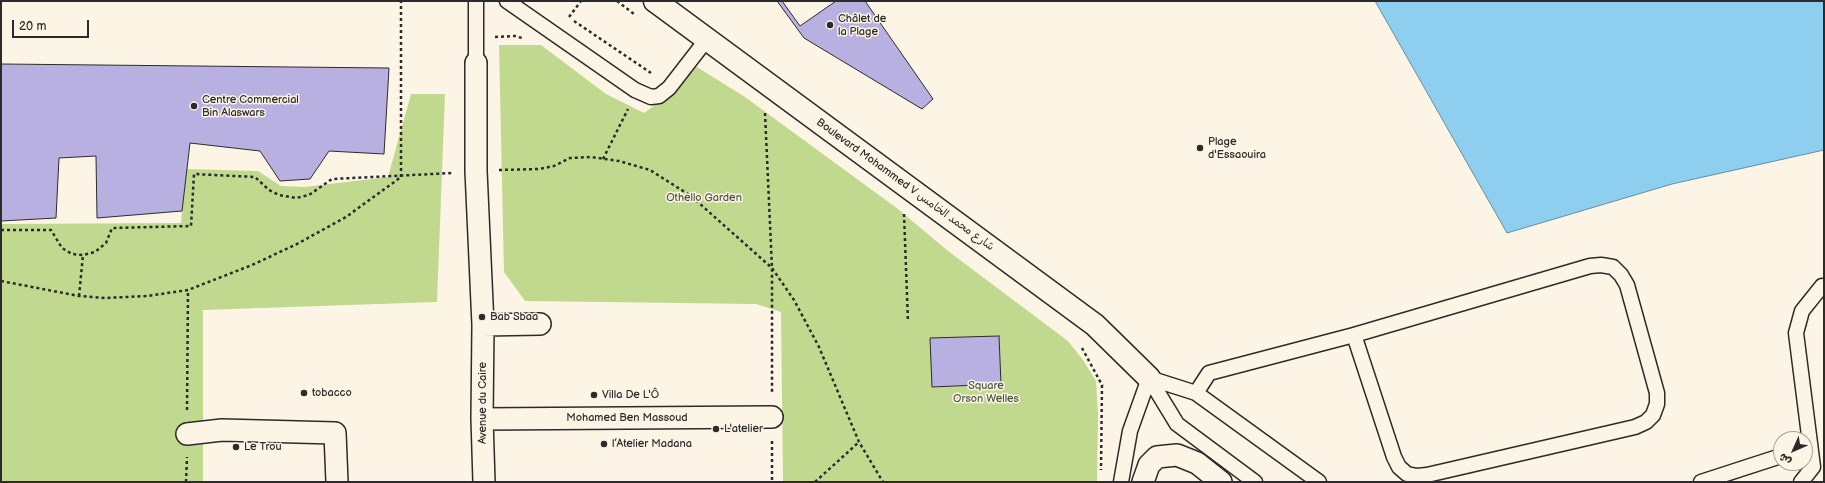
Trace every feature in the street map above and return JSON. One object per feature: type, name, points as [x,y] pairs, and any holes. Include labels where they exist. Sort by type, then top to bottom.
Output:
[{"type":"street","name":"Boulevard Mohammed V شارع محمد الخامس","points":[[655,1],[1095,325],[1149,378]]},
{"type":"street","name":"Avenue du Caire","points":[[476,63],[476,171],[482,321],[482,419],[484,482]]},
{"type":"street","points":[[482,321],[540,324]]},
{"type":"street","name":"Mohamed Ben Massoud","points":[[482,419],[772,417]]},
{"type":"street","points":[[187,434],[222,430],[335,433],[337,482]]},
{"type":"street","points":[[1143,482],[1149,465],[1157,457],[1177,455],[1197,463],[1221,482]]},
{"type":"lane","points":[[476,1],[476,63]]},
{"type":"lane","points":[[507,1],[635,90],[651,97],[659,96],[669,88],[707,39]]},
{"type":"lane","points":[[1196,393],[1209,373],[1354,335],[1601,264],[1613,267],[1621,275],[1627,285],[1657,393],[1657,404],[1653,415],[1646,422],[1635,427],[1417,476],[1407,474],[1399,467],[1394,457],[1354,335]]},
{"type":"lane","points":[[1804,431],[1796,333],[1802,311],[1822,286],[1824,286]]},
{"type":"lane","points":[[1149,378],[1196,393],[1319,482]]},
{"type":"lane","points":[[1121,482],[1130,431],[1149,378]]},
{"type":"lane","points":[[1149,378],[1176,424],[1255,482]]},
{"type":"lane","points":[[1701,482],[1773,459]]},
{"type":"lane","points":[[1801,482],[1805,471]]},
{"type":"path","points":[[401,1],[401,177]]},
{"type":"path","points":[[569,17],[580,1]]},
{"type":"path","points":[[563,13],[658,78]]},
{"type":"path","points":[[494,44],[493,37],[515,36],[528,40]]},
{"type":"path","points":[[772,482],[772,268],[765,108],[778,92]]},
{"type":"path","points":[[603,159],[628,109],[622,104]]},
{"type":"path","points":[[1,230],[51,230],[62,248],[72,254],[83,255],[95,252],[106,243],[112,228],[191,226],[194,174],[255,177],[269,190],[279,195],[296,198],[309,195],[332,179],[401,177],[476,171],[539,170],[554,166],[570,158],[619,160],[650,170],[684,192],[772,268],[794,300],[819,347],[859,442],[883,482]]},
{"type":"path","points":[[1,281],[79,296],[105,298],[147,296],[188,290],[252,265],[297,244],[346,217],[401,177]]},
{"type":"path","points":[[904,210],[908,322]]},
{"type":"path","points":[[79,296],[83,255]]},
{"type":"path","points":[[186,482],[188,290]]},
{"type":"path","points":[[1079,344],[1092,363],[1102,385],[1101,471]]},
{"type":"path","points":[[815,482],[859,442]]},
{"type":"green space","name":"Othello Garden","points":[[499,45],[541,45],[606,94],[644,113],[662,100],[683,77],[697,67],[745,97],[898,209],[948,251],[1068,341],[1083,360],[1096,381],[1098,414],[1097,482],[783,482],[781,312],[756,304],[525,301],[504,272]]},
{"type":"green space","points":[[411,94],[445,94],[437,302],[203,310],[203,482],[1,482],[1,224],[181,223],[185,169],[258,171],[281,186],[304,187],[388,177]]},
{"type":"water","points":[[1375,1],[1824,1],[1824,150],[1672,184],[1507,233]]},
{"type":"building","points":[[777,1],[865,1],[933,99],[922,109],[804,38]]},
{"type":"building","points":[[782,1],[836,1],[800,26]]},
{"type":"building","name":"Centre Commercial Bin Alaswars","points":[[1,64],[389,68],[384,154],[329,151],[310,179],[280,181],[260,151],[190,143],[182,211],[97,218],[96,156],[59,158],[56,218],[1,221]]},
{"type":"building","points":[[999,336],[1001,384],[932,387],[930,338]]},
{"type":"place","name":"Châlet de la Plage","points":[[830,25]]},
{"type":"place","name":"Centre Commercial Bin Alaswars","points":[[194,106]]},
{"type":"place","name":"Plage d'Essaouira","points":[[1200,148]]},
{"type":"place","name":"Bab Sbaa","points":[[482,317]]},
{"type":"place","name":"tobacco","points":[[304,393]]},
{"type":"place","name":"Villa De L'Ô","points":[[594,395]]},
{"type":"place","name":"L'atelier","points":[[716,429]]},
{"type":"place","name":"l’Atelier Madana","points":[[604,444]]},
{"type":"place","name":"Le Trou","points":[[236,447]]},
{"type":"park label","name":"Square Orson Welles","points":[[986,392]]}]
